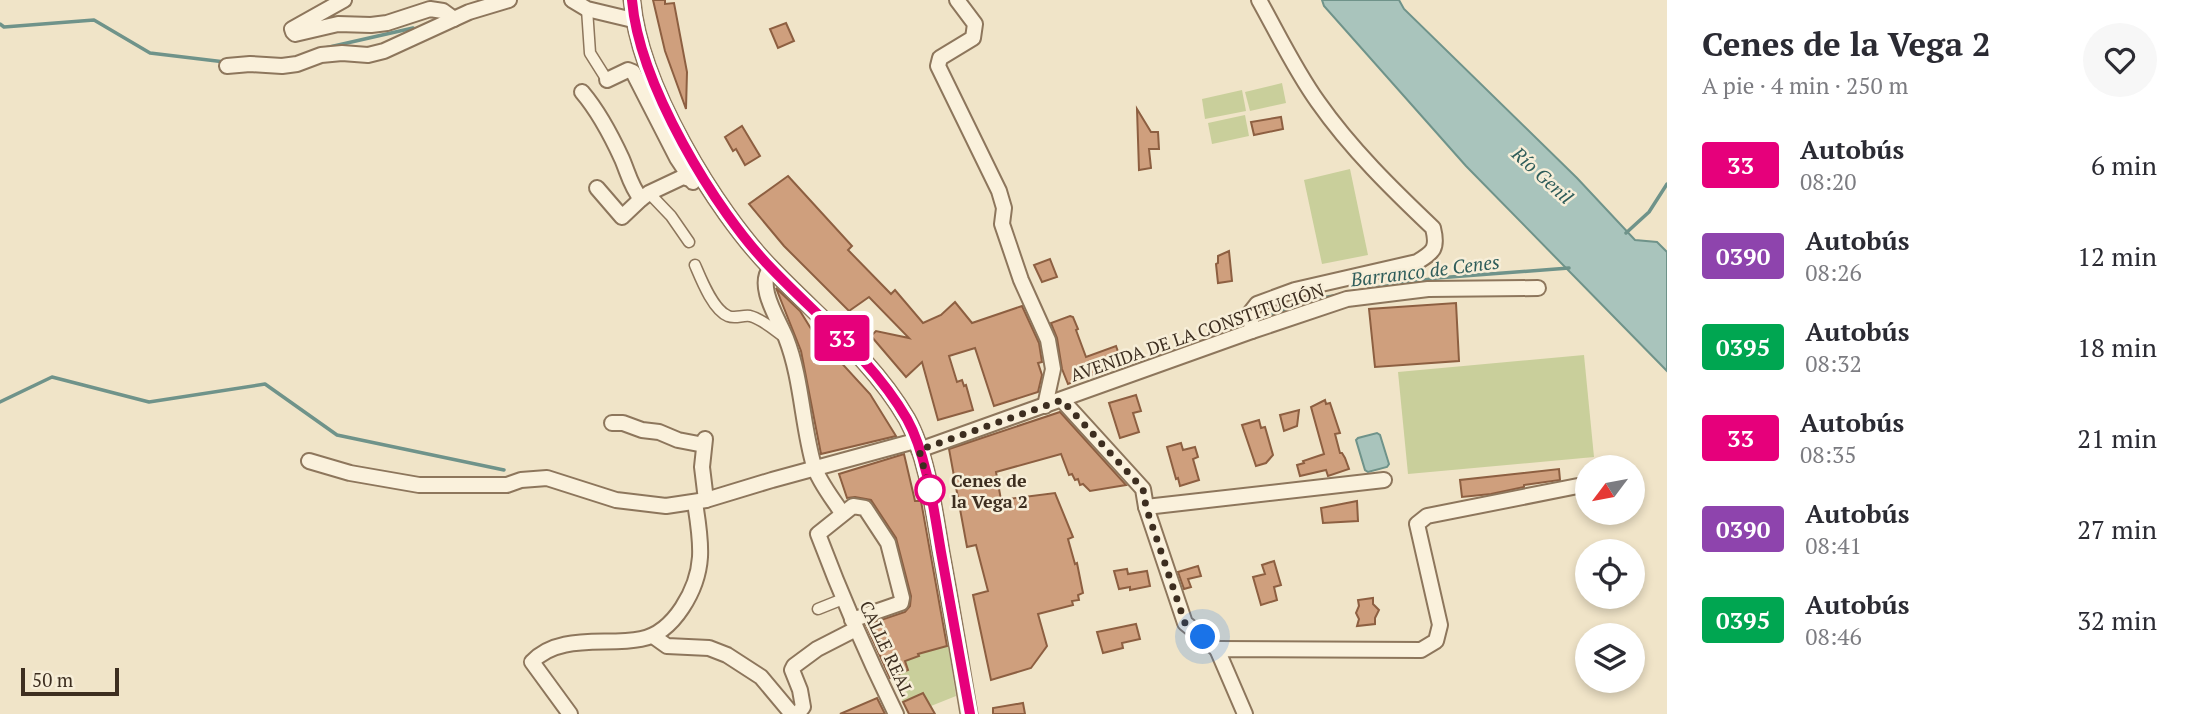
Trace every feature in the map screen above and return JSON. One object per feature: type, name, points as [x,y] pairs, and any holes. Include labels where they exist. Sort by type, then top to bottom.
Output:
[{"type":"street","points":[[345,0],[292,29],[293,32],[295,34],[338,24],[387,23],[430,9],[443,11],[454,19]]},
{"type":"street","points":[[227,66],[282,66],[297,64],[321,55],[368,55],[384,51],[454,19],[509,0]]},
{"type":"street","points":[[572,0],[587,9],[633,20]]},
{"type":"street","points":[[632,0],[633,20],[651,75],[673,124],[706,184],[748,243],[856,353],[885,387],[908,421],[935,513],[970,714]]},
{"type":"street","points":[[957,0],[975,24],[973,38],[940,58],[938,66],[999,191],[1003,208],[1002,224],[1017,269],[1048,340],[1053,369],[1045,406]]},
{"type":"street","points":[[1252,331],[1250,313],[1258,304],[1295,290],[1417,262],[1432,254],[1436,242],[1433,228],[1356,151],[1318,102],[1259,0]]},
{"type":"street","points":[[587,9],[590,53],[607,80],[628,71],[633,72],[690,179],[698,186],[706,184]]},
{"type":"street","points":[[582,92],[610,133],[634,191],[671,216],[688,242]]},
{"type":"street","points":[[597,188],[622,216],[645,196],[683,177],[690,179]]},
{"type":"street","points":[[695,265],[721,312],[730,317],[750,316],[764,322],[786,338]]},
{"type":"street","points":[[771,268],[764,283],[786,338],[815,468],[842,513],[853,506],[865,508],[874,521],[888,543],[902,598],[901,603],[854,625],[794,666],[792,670],[803,707],[797,714]]},
{"type":"street","name":"AVENIDA DE LA CONSTITUCIÓN","points":[[309,461],[350,473],[419,485],[507,485],[521,480],[547,478],[616,500],[666,506],[701,502],[815,468],[917,445],[1045,406],[1347,299],[1428,289],[1538,288]]},
{"type":"street","points":[[1062,400],[1143,489],[1146,507],[1185,623],[1217,649],[1245,714]]},
{"type":"street","points":[[570,714],[532,662],[539,655],[561,645],[639,640],[653,636],[666,626],[684,605],[694,583],[700,558],[705,442],[678,440],[659,432],[612,423]]},
{"type":"street","points":[[1146,507],[1384,480]]},
{"type":"street","points":[[1217,649],[1421,650],[1436,641],[1440,625],[1417,524],[1427,516],[1575,487]]},
{"type":"street","name":"CALLE REAL","points":[[842,513],[818,534],[854,625],[896,714]]},
{"type":"street","name":"CALLE REAL","points":[[818,609],[843,599]]},
{"type":"street","points":[[653,636],[667,646],[709,648],[727,654],[761,677],[792,714]]},
{"type":"green space","points":[[1282,83],[1286,103],[1250,111],[1245,92]]},
{"type":"green space","points":[[1242,90],[1246,111],[1205,119],[1202,99]]},
{"type":"green space","points":[[1245,115],[1249,136],[1212,144],[1208,123]]},
{"type":"green space","points":[[1350,169],[1368,255],[1322,264],[1304,180]]},
{"type":"green space","points":[[1584,355],[1594,455],[1408,474],[1398,372]]},
{"type":"green space","points":[[948,645],[956,696],[931,706],[923,693],[903,702],[891,677],[908,670],[905,661]]},
{"type":"water","name":"Río Genil","points":[[1322,0],[1399,0],[1404,9],[1577,178],[1635,240],[1657,242],[1667,252],[1667,371],[1466,166],[1324,6]]},
{"type":"water","points":[[1377,433],[1389,464],[1368,472],[1365,470],[1356,440]]},
{"type":"building","points":[[653,0],[665,0],[665,4],[674,3],[687,72],[686,109],[665,51]]},
{"type":"building","points":[[786,23],[794,41],[778,48],[770,29]]},
{"type":"building","points":[[1137,109],[1151,132],[1158,132],[1159,149],[1149,149],[1151,168],[1139,170]]},
{"type":"building","points":[[1281,117],[1283,129],[1254,135],[1251,122]]},
{"type":"building","points":[[742,126],[760,156],[745,165],[725,137]]},
{"type":"building","points":[[788,176],[852,246],[848,250],[891,294],[895,290],[923,323],[941,315],[955,302],[972,323],[1022,306],[1039,343],[1042,362],[1038,363],[1042,375],[1038,392],[994,406],[975,348],[949,356],[957,382],[962,380],[964,386],[966,385],[973,410],[938,420],[922,362],[906,377],[871,336],[876,331],[909,338],[869,297],[849,311],[784,246],[749,204]]},
{"type":"building","points":[[1229,251],[1232,281],[1218,283],[1218,256]]},
{"type":"building","points":[[1050,259],[1057,277],[1042,282],[1034,265]]},
{"type":"building","points":[[776,288],[800,311],[813,332],[870,394],[896,436],[821,454],[801,351]]},
{"type":"building","points":[[1456,303],[1459,361],[1375,367],[1369,309]]},
{"type":"building","points":[[1070,316],[1078,329],[1076,330],[1086,357],[1116,346],[1122,363],[1068,384],[1051,323]]},
{"type":"building","points":[[1136,395],[1141,411],[1133,413],[1139,432],[1120,438],[1109,403]]},
{"type":"building","points":[[1325,400],[1326,404],[1330,403],[1340,433],[1335,434],[1340,453],[1349,469],[1328,476],[1326,470],[1300,476],[1297,465],[1324,454],[1311,407]]},
{"type":"building","points":[[1299,410],[1297,426],[1284,431],[1280,415]]},
{"type":"building","points":[[1060,412],[1126,485],[1090,491],[1083,484],[1080,485],[1072,474],[1069,475],[1061,454],[996,472],[1001,500],[1055,493],[1073,537],[1068,539],[1075,564],[1077,563],[1083,593],[1078,595],[1079,600],[1072,601],[1073,605],[1038,614],[1047,646],[1031,668],[991,680],[973,595],[988,591],[976,545],[967,547],[949,449]]},
{"type":"building","points":[[1259,420],[1261,428],[1265,427],[1273,455],[1266,463],[1256,466],[1242,425]]},
{"type":"building","points":[[1181,443],[1183,450],[1195,447],[1198,457],[1193,459],[1199,480],[1180,486],[1167,447]]},
{"type":"building","points":[[904,454],[915,501],[921,501],[947,646],[918,654],[919,656],[905,661],[908,670],[890,678],[866,625],[905,612],[910,606],[911,596],[896,538],[871,500],[847,498],[839,474]]},
{"type":"building","points":[[1559,469],[1560,480],[1462,497],[1460,480]]},
{"type":"building","points":[[1357,501],[1358,521],[1323,523],[1321,508]]},
{"type":"building","points":[[1274,561],[1281,585],[1274,587],[1277,600],[1261,605],[1253,577],[1265,574],[1262,565]]},
{"type":"building","points":[[1198,566],[1201,576],[1188,579],[1191,587],[1184,589],[1178,572]]},
{"type":"building","points":[[1127,569],[1128,574],[1147,571],[1150,586],[1119,589],[1114,571]]},
{"type":"building","points":[[1373,598],[1373,604],[1379,610],[1375,624],[1357,626],[1358,600]]},
{"type":"building","points":[[1136,624],[1140,639],[1122,643],[1123,648],[1103,653],[1097,632]]},
{"type":"building","points":[[923,693],[935,714],[909,714],[903,702]]},
{"type":"building","points":[[877,698],[885,714],[840,714]]},
{"type":"building","points":[[1023,703],[1025,714],[993,714],[993,708]]},
{"type":"waterway","points":[[0,24],[4,27],[94,20],[150,53],[225,62]]},
{"type":"waterway","points":[[325,48],[413,28]]},
{"type":"waterway","points":[[1626,233],[1649,212],[1667,184]]},
{"type":"waterway","name":"Barranco de Cenes","points":[[1368,289],[1437,278],[1569,268]]},
{"type":"waterway","name":"Barranco de Cenes","points":[[1265,317],[1305,301],[1339,295]]},
{"type":"waterway","name":"Barranco de Cenes","points":[[0,402],[52,377],[149,402],[265,384],[337,435],[504,470]]},
{"type":"bus line","name":"33","points":[[632,0],[633,20],[651,75],[673,124],[706,184],[748,243],[856,353],[885,387],[908,421],[923,463],[935,513],[970,714]]},
{"type":"place","name":"Cenes de la Vega 2","points":[[930,490]]},
{"type":"route","points":[[930,490],[919,450],[1062,400],[1143,489],[1146,507],[1185,623],[1203,637]]}]
